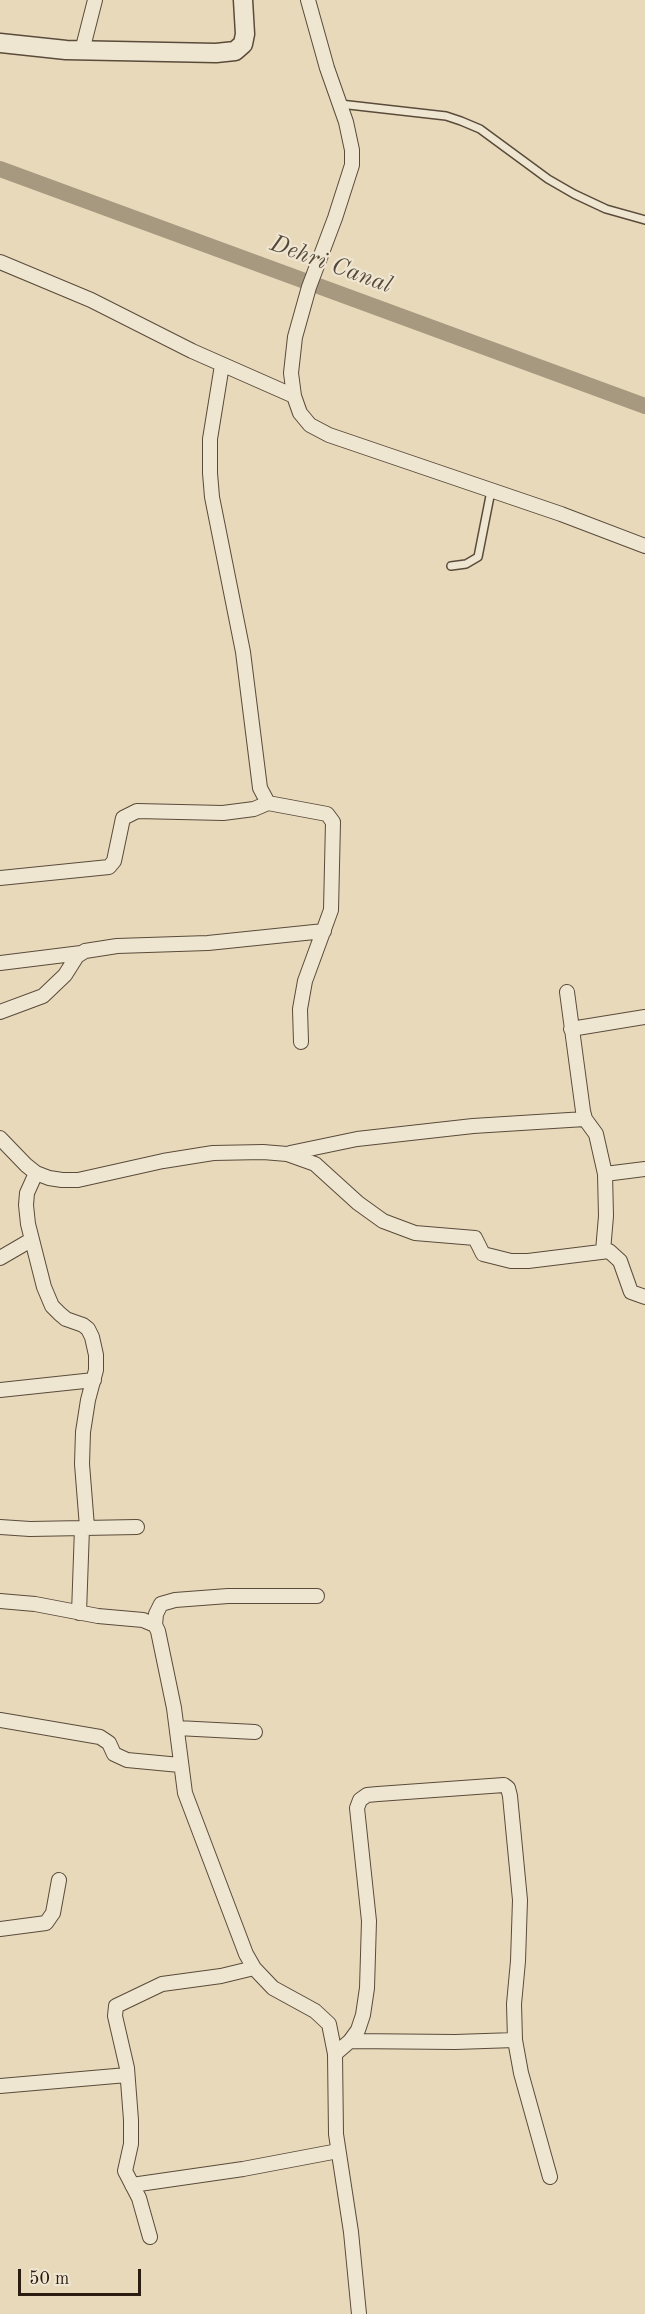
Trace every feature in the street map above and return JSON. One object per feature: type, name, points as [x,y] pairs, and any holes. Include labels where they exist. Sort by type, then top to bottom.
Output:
[{"type":"street","points":[[82,51],[94,0]]},
{"type":"street","points":[[0,43],[82,51],[216,54],[235,51],[243,44],[245,34],[243,0]]},
{"type":"street","points":[[308,0],[346,122],[352,150],[352,165],[309,287],[292,354],[294,396],[300,413],[310,425],[329,435],[561,514],[645,546]]},
{"type":"street","points":[[0,262],[91,300],[222,365],[294,396]]},
{"type":"street","points":[[222,365],[210,439],[210,474],[214,507],[243,652],[260,788],[263,798],[268,803]]},
{"type":"street","points":[[0,878],[109,867],[114,861],[123,818],[137,811],[176,810],[223,813],[254,809],[268,803],[327,814],[333,822],[331,910],[309,967],[302,996],[301,1042]]},
{"type":"street","points":[[0,963],[117,946],[208,943],[324,931]]},
{"type":"street","points":[[0,1012],[43,996],[54,987],[81,953]]},
{"type":"street","points":[[567,992],[585,1119],[596,1134],[605,1174],[606,1216],[603,1251]]},
{"type":"street","points":[[571,1029],[645,1017]]},
{"type":"street","points":[[0,1138],[36,1173],[49,1178],[78,1180],[197,1155],[237,1152],[287,1154],[357,1139],[473,1126],[585,1119]]},
{"type":"street","points":[[287,1154],[315,1164],[358,1203],[383,1221],[415,1233],[475,1238],[483,1254],[511,1261],[528,1261],[603,1251],[615,1255],[620,1261],[631,1292],[645,1297]]},
{"type":"street","points":[[605,1174],[645,1169]]},
{"type":"street","points":[[36,1173],[27,1193],[26,1206],[44,1287],[52,1306],[66,1319],[83,1324],[92,1337],[96,1355],[94,1380],[86,1407],[83,1432],[85,1528],[79,1613]]},
{"type":"street","points":[[0,1258],[32,1240]]},
{"type":"street","points":[[0,1390],[94,1380]]},
{"type":"street","points":[[0,1527],[30,1529],[137,1527]]},
{"type":"street","points":[[317,1596],[196,1597],[175,1600],[161,1604],[154,1625],[166,1665],[177,1728],[180,1765],[189,1808],[243,1947],[254,1968],[273,1988],[324,2017],[329,2024],[335,2054],[338,2151],[351,2232],[359,2314]]},
{"type":"street","points":[[0,1601],[143,1620],[154,1625]]},
{"type":"street","points":[[0,1719],[100,1737],[109,1743],[114,1754],[127,1760],[180,1765]]},
{"type":"street","points":[[177,1728],[255,1732]]},
{"type":"street","points":[[335,2054],[350,2041],[358,2030],[363,2015],[369,1956],[366,1882],[357,1808],[360,1800],[367,1795],[504,1785],[508,1788],[510,1796],[520,1900],[514,2004],[515,2040],[550,2177]]},
{"type":"street","points":[[0,1929],[46,1923],[53,1913],[59,1880]]},
{"type":"street","points":[[150,2237],[142,2206],[124,2166],[131,2137],[128,2075],[114,2011],[119,2004],[162,1984],[221,1976],[254,1968]]},
{"type":"street","points":[[350,2041],[515,2040]]},
{"type":"street","points":[[0,2085],[128,2075]]},
{"type":"street","points":[[132,2185],[255,2168],[338,2151]]},
{"type":"lane","points":[[340,104],[446,116],[461,121],[480,129],[548,179],[574,194],[606,209],[645,220]]},
{"type":"lane","points":[[451,566],[466,564],[478,557],[491,491]]},
{"type":"waterway","name":"Dehri Canal","points":[[0,169],[645,406]]}]
